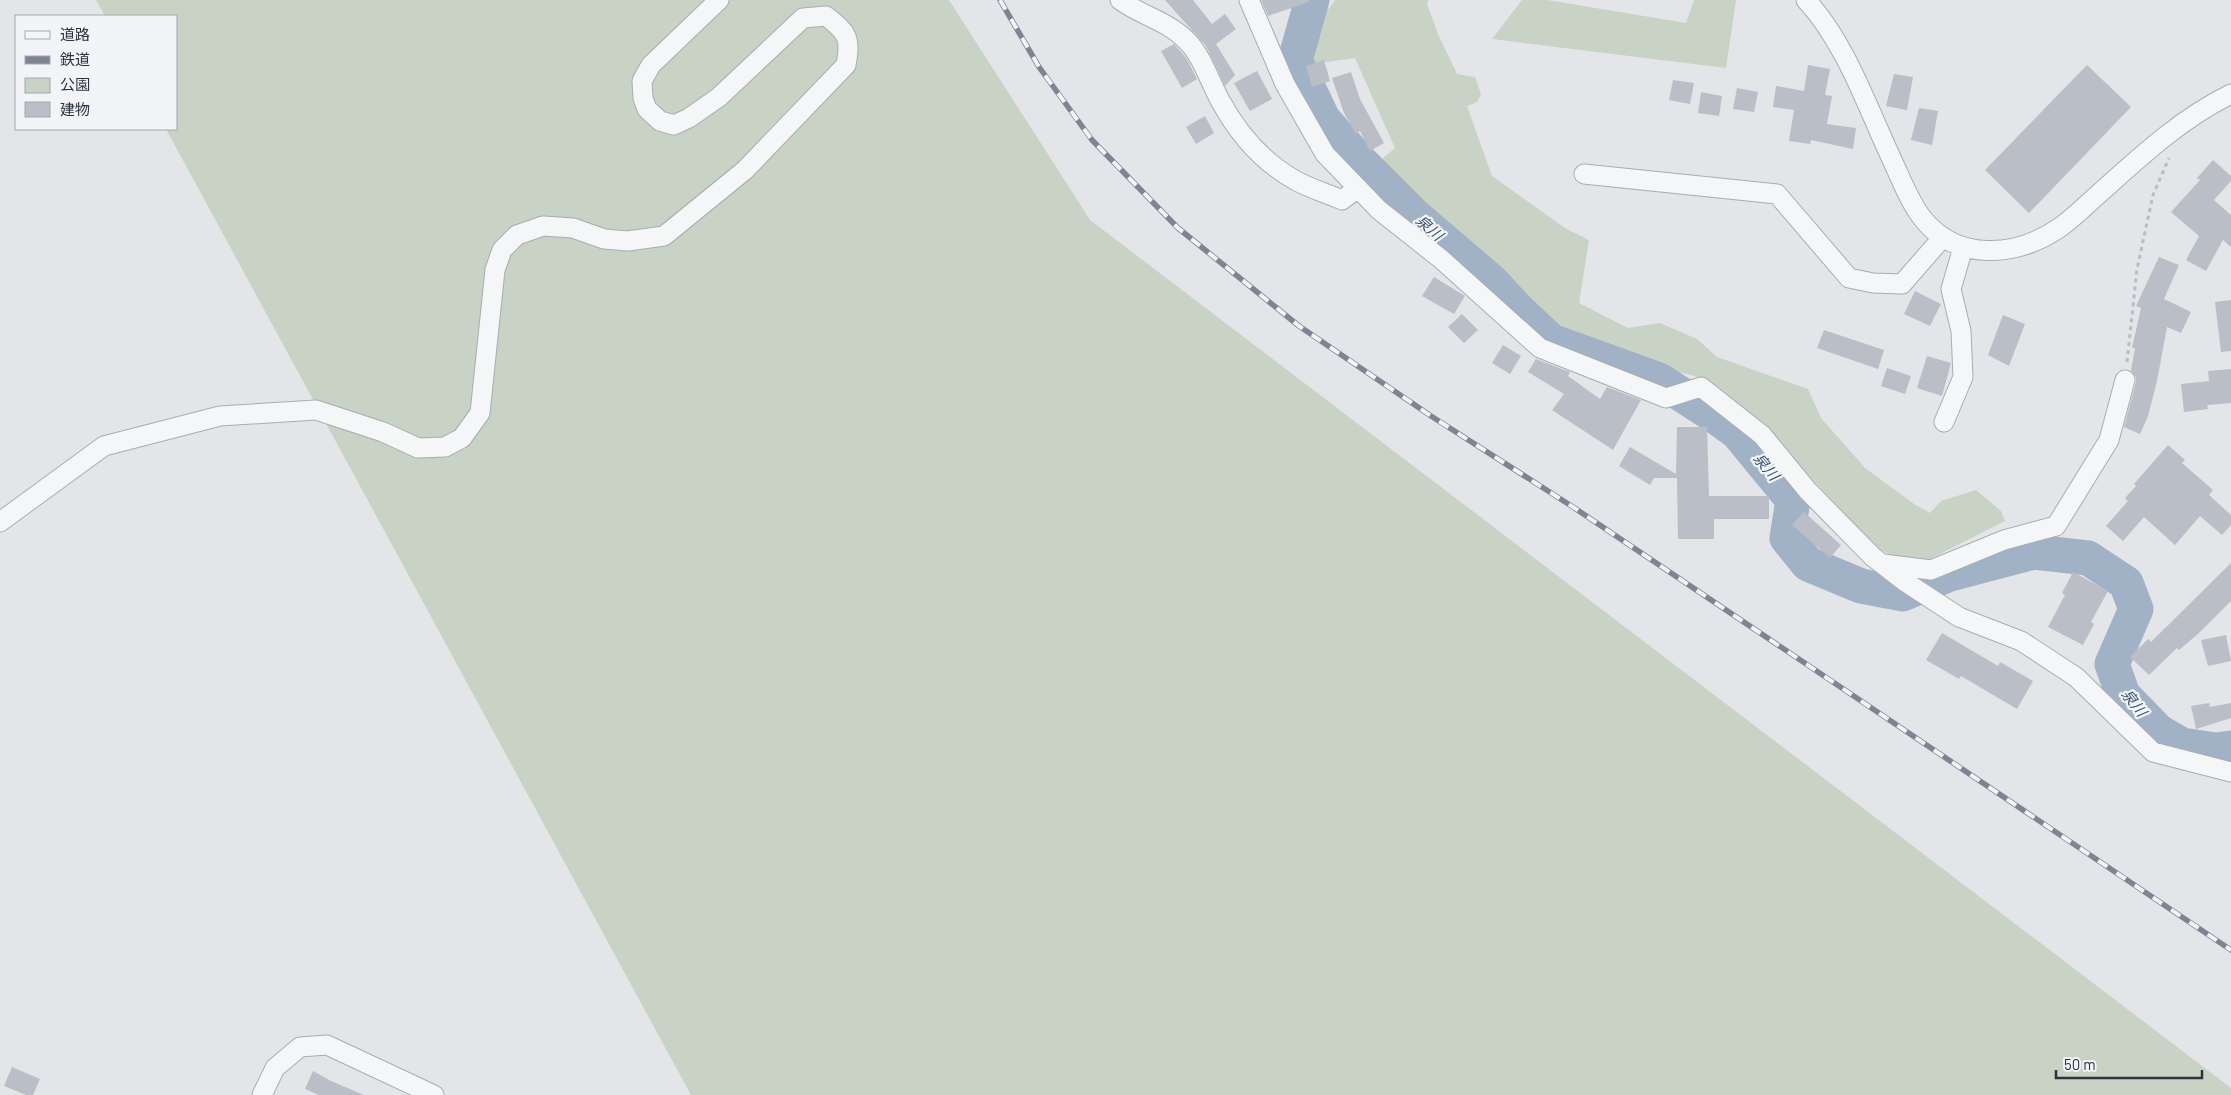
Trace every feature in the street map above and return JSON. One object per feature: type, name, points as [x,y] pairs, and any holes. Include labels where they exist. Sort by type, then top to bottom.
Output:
[{"type":"street","points":[[0,522],[104,446],[220,416],[316,410],[383,432],[418,448],[445,447],[462,438],[480,413],[495,270],[502,250],[517,235],[543,226],[573,228],[604,239],[628,241],[664,236],[745,170],[846,65],[850,45],[841,28],[826,16],[803,18],[719,96],[689,118],[674,125],[660,121],[645,104],[642,81],[651,65],[718,0]]},
{"type":"street","points":[[1120,0],[1175,30],[1186,40],[1212,79],[1220,100],[1241,134],[1262,156],[1293,180],[1342,200],[1358,188]]},
{"type":"street","points":[[1249,0],[1285,84],[1325,154],[1379,210],[1441,259],[1540,348],[1666,398],[1702,388],[1762,435],[1808,491],[1882,563],[1904,581],[1959,617],[2021,642],[2076,677],[2154,752],[2231,772]]},
{"type":"street","points":[[1810,2],[1835,39],[1906,189],[1923,219],[1943,237],[1963,248],[1989,251],[2016,249],[2038,241],[2060,228],[2162,137],[2210,104],[2231,94]]},
{"type":"street","points":[[1584,174],[1777,194],[1849,278],[1873,283],[1902,284],[1943,237]]},
{"type":"street","points":[[1944,422],[1963,377],[1961,331],[1950,289],[1963,248]]},
{"type":"street","points":[[1882,563],[1931,570],[2004,540],[2056,526],[2109,440],[2125,380]]},
{"type":"street","points":[[262,1095],[275,1068],[300,1047],[327,1045],[434,1095]]},
{"type":"path","points":[[2125,380],[2137,269],[2153,196],[2170,155]]},
{"type":"green space","points":[[96,0],[949,0],[1090,220],[2231,1088],[2231,1095],[691,1095],[167,130],[178,130],[178,15],[104,15]]},
{"type":"green space","points":[[1335,0],[1428,0],[1427,4],[1438,34],[1457,74],[1475,77],[1481,94],[1477,102],[1467,106],[1492,176],[1565,228],[1589,240],[1579,303],[1628,328],[1660,323],[1697,339],[1717,357],[1808,389],[1821,418],[1865,468],[1914,504],[1930,513],[1941,501],[1976,490],[2001,511],[2005,521],[1928,560],[1905,561],[1874,547],[1763,425],[1714,388],[1695,376],[1622,359],[1556,335],[1375,165],[1395,148],[1355,58],[1312,64],[1313,31]]},
{"type":"green space","points":[[1522,0],[1547,0],[1686,23],[1694,0],[1736,0],[1726,68],[1492,39]]},
{"type":"building","points":[[1165,0],[1193,0],[1212,24],[1225,14],[1236,29],[1216,44],[1235,75],[1225,86],[1206,46]]},
{"type":"building","points":[[1261,0],[1309,0],[1309,2],[1268,16]]},
{"type":"building","points":[[1174,44],[1187,59],[1197,79],[1182,88],[1161,51]]},
{"type":"building","points":[[1324,60],[1330,81],[1312,87],[1306,66]]},
{"type":"building","points":[[1808,65],[1830,69],[1825,95],[1832,96],[1827,124],[1856,128],[1853,149],[1811,140],[1810,144],[1789,141],[1794,110],[1773,107],[1776,86],[1804,91]]},
{"type":"building","points":[[2087,65],[2131,107],[2029,213],[1985,170]]},
{"type":"building","points":[[1257,71],[1272,99],[1250,111],[1234,83]]},
{"type":"building","points":[[1351,72],[1360,99],[1384,143],[1370,151],[1360,131],[1356,134],[1344,113],[1332,78]]},
{"type":"building","points":[[1894,74],[1913,77],[1907,110],[1886,106]]},
{"type":"building","points":[[1673,80],[1694,83],[1690,104],[1669,100]]},
{"type":"building","points":[[1737,88],[1758,92],[1754,112],[1733,109]]},
{"type":"building","points":[[1701,92],[1722,96],[1719,116],[1698,113]]},
{"type":"building","points":[[1919,108],[1938,111],[1932,145],[1911,140]]},
{"type":"building","points":[[1205,116],[1214,133],[1196,144],[1186,127]]},
{"type":"building","points":[[2213,160],[2231,176],[2231,181],[2214,200],[2231,215],[2231,247],[2223,240],[2206,271],[2186,260],[2199,236],[2171,212],[2200,180],[2197,178]]},
{"type":"building","points":[[2159,257],[2179,265],[2164,299],[2191,312],[2181,333],[2167,327],[2157,381],[2148,416],[2140,434],[2124,427],[2136,382],[2136,377],[2131,371],[2135,348],[2132,348],[2141,308],[2136,306]]},
{"type":"building","points":[[1434,277],[1465,296],[1454,314],[1422,296]]},
{"type":"building","points":[[1915,291],[1941,304],[1930,326],[1904,314]]},
{"type":"building","points":[[2231,300],[2231,351],[2221,352],[2215,302]]},
{"type":"building","points":[[1462,314],[1478,330],[1464,343],[1448,327]]},
{"type":"building","points":[[2003,315],[2025,324],[2009,366],[1988,355]]},
{"type":"building","points":[[1824,330],[1884,350],[1878,369],[1817,348]]},
{"type":"building","points":[[1503,345],[1521,356],[1510,374],[1492,363]]},
{"type":"building","points":[[1927,356],[1951,363],[1942,396],[1917,388]]},
{"type":"building","points":[[1536,359],[1570,372],[1568,376],[1600,399],[1607,387],[1641,400],[1613,450],[1552,410],[1564,394],[1528,372]]},
{"type":"building","points":[[1887,368],[1911,376],[1905,394],[1881,386]]},
{"type":"building","points":[[2231,369],[2231,403],[2207,405],[2208,409],[2184,412],[2181,384],[2209,381],[2208,371]]},
{"type":"building","points":[[1677,427],[1707,427],[1709,496],[1769,496],[1769,519],[1714,519],[1714,539],[1678,539],[1677,478],[1654,478],[1650,485],[1619,466],[1630,447],[1676,474]]},
{"type":"building","points":[[2168,445],[2185,460],[2182,463],[2213,490],[2209,495],[2231,515],[2231,525],[2222,535],[2200,516],[2175,545],[2144,517],[2123,541],[2106,526],[2128,501],[2125,498],[2136,486],[2134,484]]},
{"type":"building","points":[[1804,512],[1841,545],[1830,558],[1792,525]]},
{"type":"building","points":[[2231,563],[2231,601],[2199,633],[2179,650],[2177,648],[2149,675],[2130,657],[2148,639],[2151,642]]},
{"type":"building","points":[[2073,572],[2108,591],[2091,622],[2094,624],[2083,645],[2048,627],[2065,595],[2062,593]]},
{"type":"building","points":[[1942,633],[1998,666],[2000,662],[2033,681],[2017,709],[1961,676],[1959,679],[1926,660]]},
{"type":"building","points":[[2226,635],[2231,661],[2208,666],[2201,640]]},
{"type":"building","points":[[2209,703],[2210,707],[2231,703],[2231,718],[2196,729],[2191,706]]},
{"type":"building","points":[[12,1067],[40,1079],[33,1095],[26,1095],[4,1086]]},
{"type":"building","points":[[313,1071],[364,1095],[319,1095],[305,1089]]},
{"type":"waterway","name":"泉川","points":[[1312,0],[1295,60],[1323,119],[1359,160],[1415,216],[1491,281],[1551,341],[1659,380],[1737,432],[1793,500],[1787,538],[1808,564],[1861,586],[1903,594],[1950,574],[2034,552],[2088,558],[2126,583],[2136,609],[2112,664],[2123,695],[2158,731],[2182,745],[2216,750],[2231,748]]},
{"type":"railway","points":[[1000,0],[1039,67],[1092,140],[1178,228],[1299,326],[1431,416],[1573,507],[2231,950]]}]
